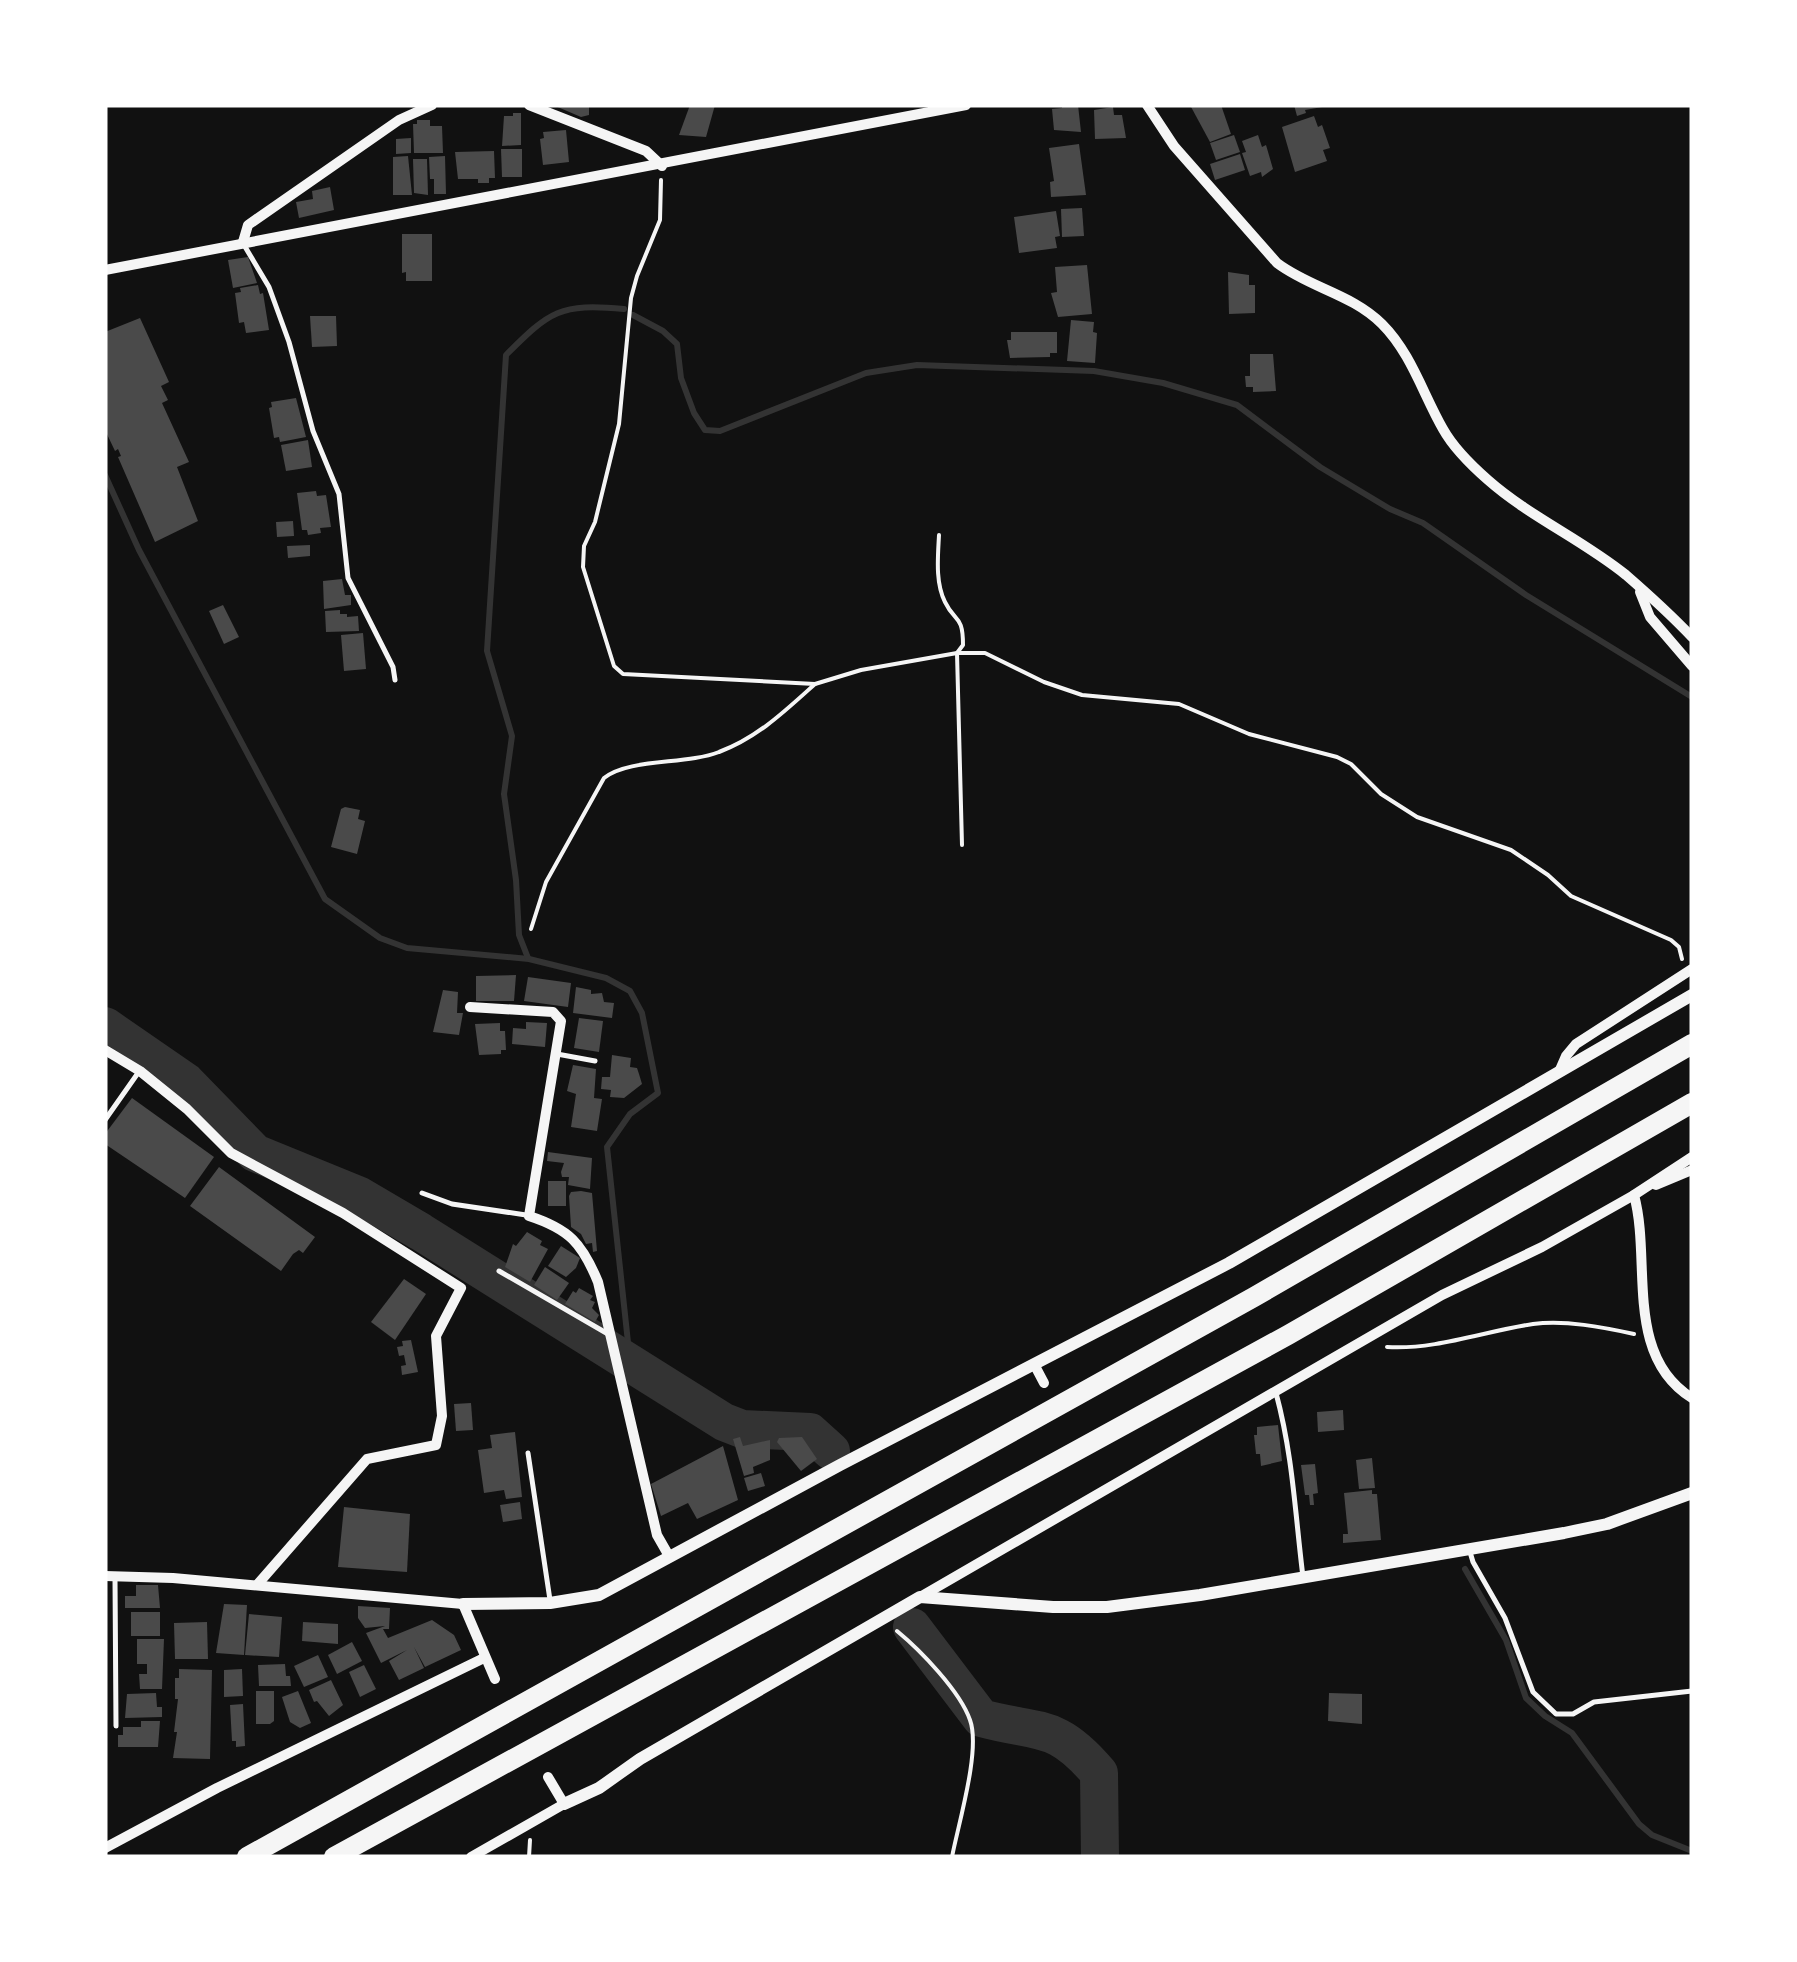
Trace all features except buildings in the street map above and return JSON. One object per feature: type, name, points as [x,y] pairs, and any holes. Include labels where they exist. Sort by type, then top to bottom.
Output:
[{"type":"highway","points":[[247,1857],[1254,1297],[1692,1044]]},
{"type":"highway","points":[[334,1857],[1305,1325],[1692,1103]]},
{"type":"street","points":[[242,242],[248,225],[399,120],[432,105]]},
{"type":"street","points":[[529,105],[646,151],[662,166]]},
{"type":"street","points":[[105,270],[966,105]]},
{"type":"street","points":[[1147,105],[1174,146],[1277,264],[1292,275],[1359,304],[1384,326],[1412,368],[1444,433],[1487,480],[1544,523],[1627,576],[1640,591],[1650,617],[1692,666]]},
{"type":"street","points":[[1640,591],[1658,601],[1692,638]]},
{"type":"street","points":[[1559,1072],[1576,1044],[1692,969]]},
{"type":"street","points":[[110,1576],[257,1584],[463,1604],[550,1603],[598,1595],[1229,1263],[1692,995]]},
{"type":"street","points":[[470,1007],[553,1012],[561,1021],[529,1216],[562,1228],[580,1248],[598,1282],[657,1536],[668,1556]]},
{"type":"street","points":[[105,1050],[140,1071],[187,1109],[231,1152],[343,1214],[461,1288],[436,1336],[442,1416],[436,1445],[367,1459],[257,1584]]},
{"type":"street","points":[[470,1857],[599,1788],[640,1759],[1442,1295],[1542,1247],[1692,1157]]},
{"type":"street","points":[[1639,1192],[1692,1170]]},
{"type":"street","points":[[1639,1192],[1648,1338],[1664,1370],[1692,1398]]},
{"type":"street","points":[[1034,1364],[1044,1383]]},
{"type":"street","points":[[1094,1479],[1101,1492]]},
{"type":"street","points":[[920,1596],[1053,1607],[1107,1607],[1470,1550],[1607,1524],[1692,1493]]},
{"type":"street","points":[[463,1604],[495,1679]]},
{"type":"street","points":[[108,1851],[218,1788],[484,1658]]},
{"type":"street","points":[[548,1778],[564,1804]]},
{"type":"lane","points":[[242,242],[269,288],[289,342],[313,430],[340,494],[348,578],[395,680]]},
{"type":"lane","points":[[557,1054],[596,1060]]},
{"type":"lane","points":[[105,1120],[140,1071]]},
{"type":"lane","points":[[422,1193],[452,1204],[529,1216]]},
{"type":"lane","points":[[499,1271],[612,1340]]},
{"type":"lane","points":[[1276,1393],[1288,1435],[1304,1577]]},
{"type":"lane","points":[[528,1454],[550,1603]]},
{"type":"lane","points":[[1470,1550],[1472,1562],[1505,1618],[1532,1692],[1556,1714],[1566,1716],[1594,1702],[1692,1691]]},
{"type":"lane","points":[[110,1576],[116,1726]]},
{"type":"path","points":[[662,166],[660,220],[636,276],[619,424],[595,522],[584,546],[583,567],[614,666],[623,674],[814,684],[861,670],[956,653],[985,653],[1044,682],[1082,695],[1179,704],[1249,734],[1351,764],[1380,794],[1418,817],[1511,850],[1571,896],[1671,940],[1683,957],[1678,962]]},
{"type":"path","points":[[939,535],[941,589],[946,604],[964,627],[963,645],[956,653],[962,845]]},
{"type":"path","points":[[531,929],[546,882],[604,778],[614,770],[718,753],[773,722],[814,684]]},
{"type":"path","points":[[1360,1344],[1423,1346],[1533,1324],[1558,1323],[1648,1338]]},
{"type":"path","points":[[894,1629],[921,1651],[970,1721],[966,1803],[952,1857]]},
{"type":"waterway","points":[[528,958],[519,935],[504,794],[512,736],[487,651],[506,355],[534,328],[558,313],[585,307],[624,309]]},
{"type":"waterway","points":[[633,315],[663,331],[677,344],[681,378],[705,430],[720,431],[866,373],[917,365],[1094,371],[1163,383],[1237,405],[1320,467],[1390,509],[1423,523],[1526,595],[1692,697]]},
{"type":"waterway","points":[[105,475],[139,550],[325,899],[380,938],[407,948],[529,959],[606,978],[630,991],[642,1013],[658,1093],[630,1114],[607,1147],[630,1361]]},
{"type":"waterway","points":[[105,1026],[186,1082],[255,1153],[358,1195],[724,1422],[742,1429],[810,1432],[831,1451]]},
{"type":"waterway","points":[[1465,1569],[1506,1640],[1526,1698],[1572,1733],[1639,1824],[1652,1835],[1692,1851]]},
{"type":"waterway","points":[[912,1627],[981,1718],[1058,1737],[1099,1773],[1100,1857]]}]
